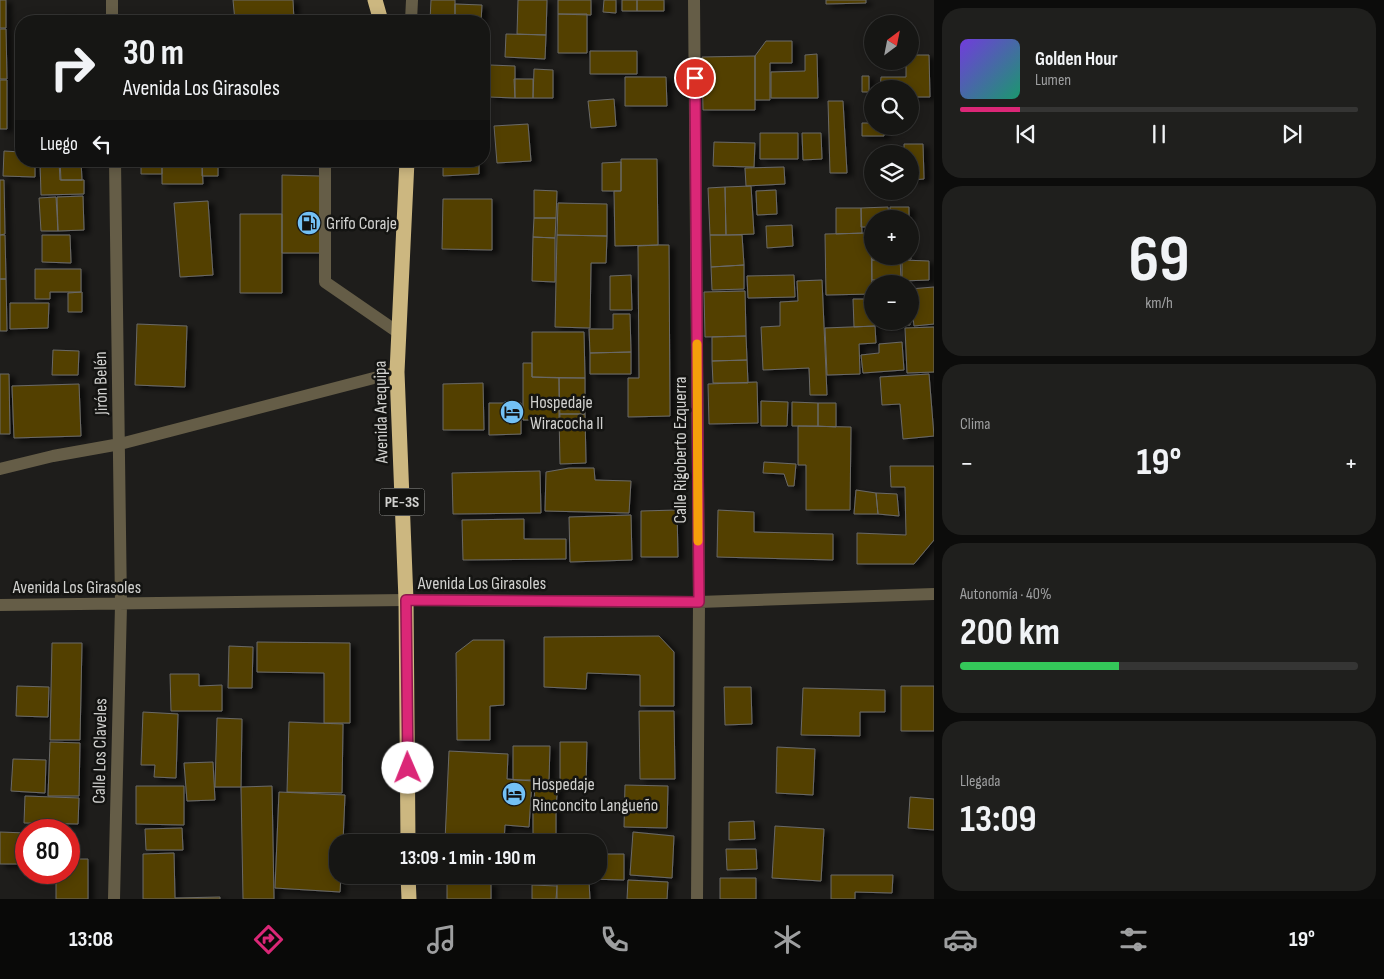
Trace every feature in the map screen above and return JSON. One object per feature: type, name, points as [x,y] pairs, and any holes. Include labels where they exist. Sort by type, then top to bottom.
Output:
[{"type":"highway","points":[[375,0],[379,15]]},
{"type":"highway","name":"Avenida Arequipa","points":[[407,167],[398,372],[406,600],[408,834]]},
{"type":"highway","points":[[408,884],[409,899]]},
{"type":"street","points":[[112,0],[112,15]]},
{"type":"street","points":[[380,15],[381,0]]},
{"type":"street","points":[[411,15],[412,0]]},
{"type":"street","name":"Calle Rigoberto Ezquerra","points":[[694,0],[699,602],[697,899]]},
{"type":"street","name":"Jirón Belén","points":[[115,167],[121,605]]},
{"type":"street","points":[[325,167],[325,282],[399,334]]},
{"type":"street","points":[[0,469],[53,456],[120,444],[398,372]]},
{"type":"street","name":"Avenida Los Girasoles","points":[[0,605],[406,600],[699,602],[934,594]]},
{"type":"street","name":"Calle Los Claveles","points":[[114,899],[121,605]]},
{"type":"building","points":[[0,0],[6,0],[6,28],[0,28]]},
{"type":"building","points":[[233,0],[293,0],[294,15],[234,15]]},
{"type":"building","points":[[431,0],[455,0],[455,15],[430,15]]},
{"type":"building","points":[[518,0],[547,0],[546,35],[517,34]]},
{"type":"building","points":[[558,0],[591,0],[591,15],[558,14]]},
{"type":"building","points":[[604,0],[616,0],[616,13],[603,12]]},
{"type":"building","points":[[622,0],[637,0],[637,11],[622,11]]},
{"type":"building","points":[[637,0],[664,0],[664,11],[637,11]]},
{"type":"building","points":[[826,0],[866,0],[866,3],[826,4]]},
{"type":"building","points":[[455,4],[482,5],[481,15],[455,15]]},
{"type":"building","points":[[558,14],[587,14],[587,53],[558,53]]},
{"type":"building","points":[[0,29],[6,29],[7,79],[0,79]]},
{"type":"building","points":[[506,34],[546,35],[545,59],[505,57]]},
{"type":"building","points":[[766,41],[792,41],[792,63],[770,63],[770,100],[755,100],[755,56]]},
{"type":"building","points":[[590,51],[637,51],[637,74],[590,74]]},
{"type":"building","points":[[817,54],[818,98],[771,98],[771,72],[805,71],[805,55]]},
{"type":"building","points":[[919,55],[929,55],[930,97],[919,97],[919,80],[881,80],[881,77],[906,77],[906,70],[919,70]]},
{"type":"building","points":[[755,56],[755,110],[703,110],[702,57]]},
{"type":"building","points":[[490,65],[515,66],[515,98],[490,97]]},
{"type":"building","points":[[534,69],[553,70],[553,98],[533,98]]},
{"type":"building","points":[[862,76],[869,76],[869,80],[864,80],[864,92],[862,92]]},
{"type":"building","points":[[625,77],[666,77],[667,106],[625,106]]},
{"type":"building","points":[[514,79],[533,79],[533,98],[515,98]]},
{"type":"building","points":[[0,80],[7,80],[7,129],[0,129]]},
{"type":"building","points":[[614,99],[616,126],[591,128],[588,101]]},
{"type":"building","points":[[828,101],[843,101],[847,173],[830,173]]},
{"type":"building","points":[[862,123],[864,123],[864,135],[884,135],[884,136],[862,136]]},
{"type":"building","points":[[528,124],[531,161],[497,163],[494,126]]},
{"type":"building","points":[[760,133],[798,133],[798,159],[760,159]]},
{"type":"building","points":[[802,133],[821,133],[822,159],[803,160]]},
{"type":"building","points":[[714,142],[755,143],[754,167],[713,166]]},
{"type":"building","points":[[923,144],[924,179],[919,179],[919,145],[904,145]]},
{"type":"building","points":[[4,151],[15,152],[15,167],[35,167],[35,177],[3,176]]},
{"type":"building","points":[[621,159],[657,159],[658,245],[615,246],[614,191],[621,191]]},
{"type":"building","points":[[621,162],[621,191],[602,191],[602,163]]},
{"type":"building","points":[[40,167],[59,167],[60,180],[84,180],[84,194],[41,195]]},
{"type":"building","points":[[60,167],[81,167],[82,180],[61,180]]},
{"type":"building","points":[[141,167],[162,167],[162,174],[141,174]]},
{"type":"building","points":[[162,167],[202,167],[203,184],[162,184]]},
{"type":"building","points":[[202,167],[218,167],[218,176],[202,176]]},
{"type":"building","points":[[443,167],[479,167],[479,174],[443,176]]},
{"type":"building","points":[[784,167],[785,184],[746,186],[745,168]]},
{"type":"building","points":[[282,175],[320,176],[320,253],[282,253]]},
{"type":"building","points":[[0,180],[4,180],[5,234],[0,235]]},
{"type":"building","points":[[751,186],[754,234],[726,235],[725,187]]},
{"type":"building","points":[[725,187],[726,235],[710,235],[708,188]]},
{"type":"building","points":[[534,190],[557,191],[556,218],[534,218]]},
{"type":"building","points":[[776,190],[777,214],[757,215],[756,191]]},
{"type":"building","points":[[83,196],[84,230],[58,231],[57,197]]},
{"type":"building","points":[[56,197],[58,231],[41,231],[39,198]]},
{"type":"building","points":[[443,199],[492,199],[492,250],[442,249]]},
{"type":"building","points":[[208,201],[213,275],[180,277],[174,203]]},
{"type":"building","points":[[558,203],[607,204],[607,236],[557,235]]},
{"type":"building","points":[[888,207],[888,210],[864,210],[864,227],[861,227],[861,208]]},
{"type":"building","points":[[890,207],[909,207],[909,210],[890,210]]},
{"type":"building","points":[[836,208],[861,208],[862,233],[836,234]]},
{"type":"building","points":[[240,214],[282,214],[282,293],[240,293]]},
{"type":"building","points":[[534,218],[556,218],[555,238],[533,237]]},
{"type":"building","points":[[792,225],[793,246],[767,248],[766,226]]},
{"type":"building","points":[[864,233],[864,265],[872,265],[872,275],[864,275],[864,294],[826,295],[825,234]]},
{"type":"building","points":[[0,235],[5,235],[6,279],[0,279]]},
{"type":"building","points":[[42,235],[70,235],[71,263],[42,262]]},
{"type":"building","points":[[557,235],[607,236],[606,263],[591,263],[590,328],[555,327]]},
{"type":"building","points":[[710,235],[742,235],[744,265],[711,267]]},
{"type":"building","points":[[533,237],[555,238],[555,282],[532,281]]},
{"type":"building","points":[[669,245],[670,416],[628,417],[628,378],[639,378],[638,246]]},
{"type":"building","points":[[919,261],[929,261],[929,280],[919,280],[919,275],[902,275],[902,265],[919,265]]},
{"type":"building","points":[[744,265],[744,289],[712,290],[711,267]]},
{"type":"building","points":[[872,265],[900,265],[901,275],[872,275]]},
{"type":"building","points":[[35,269],[81,269],[81,292],[50,292],[50,299],[35,299]]},
{"type":"building","points":[[631,275],[632,310],[610,310],[610,276]]},
{"type":"building","points":[[794,275],[795,297],[748,298],[747,276]]},
{"type":"building","points":[[0,279],[6,279],[7,331],[0,331]]},
{"type":"building","points":[[822,280],[827,395],[810,395],[809,368],[763,370],[761,327],[780,326],[780,302],[798,301],[797,281]]},
{"type":"building","points":[[934,287],[934,324],[919,326],[919,288]]},
{"type":"building","points":[[745,291],[746,336],[705,337],[704,292]]},
{"type":"building","points":[[82,292],[82,312],[68,312],[68,293]]},
{"type":"building","points":[[853,299],[864,299],[864,327],[854,327]]},
{"type":"building","points":[[10,303],[49,303],[48,328],[10,329]]},
{"type":"building","points":[[613,314],[630,314],[631,352],[590,353],[589,329],[613,329]]},
{"type":"building","points":[[137,324],[187,326],[185,387],[135,385]]},
{"type":"building","points":[[864,326],[864,330],[875,330],[876,343],[859,344],[860,374],[827,375],[825,328]]},
{"type":"building","points":[[934,327],[934,372],[907,373],[905,330],[919,330],[919,328]]},
{"type":"building","points":[[532,332],[584,332],[585,378],[532,377]]},
{"type":"building","points":[[746,336],[747,360],[712,361],[712,337]]},
{"type":"building","points":[[902,342],[904,370],[863,373],[861,355],[879,353],[879,344]]},
{"type":"building","points":[[53,350],[79,351],[78,375],[52,375]]},
{"type":"building","points":[[631,352],[631,374],[590,374],[590,353]]},
{"type":"building","points":[[747,360],[748,383],[713,383],[712,361]]},
{"type":"building","points":[[523,363],[532,363],[532,377],[559,378],[560,420],[523,420]]},
{"type":"building","points":[[0,374],[9,374],[10,434],[0,434]]},
{"type":"building","points":[[929,374],[934,436],[903,439],[900,404],[882,405],[880,377]]},
{"type":"building","points":[[559,378],[585,378],[585,414],[559,414]]},
{"type":"building","points":[[757,382],[758,423],[709,424],[708,384]]},
{"type":"building","points":[[483,383],[484,430],[443,430],[443,384]]},
{"type":"building","points":[[79,384],[81,436],[14,438],[12,386]]},
{"type":"building","points":[[761,401],[788,402],[787,426],[761,426]]},
{"type":"building","points":[[792,402],[818,403],[818,426],[792,426]]},
{"type":"building","points":[[489,403],[521,403],[521,434],[489,435]]},
{"type":"building","points":[[818,403],[836,403],[836,427],[818,426]]},
{"type":"building","points":[[559,414],[585,414],[586,463],[560,464]]},
{"type":"building","points":[[798,426],[851,427],[850,510],[806,510],[806,465],[798,465]]},
{"type":"building","points":[[764,462],[796,464],[794,486],[788,486],[784,474],[763,473]]},
{"type":"building","points":[[890,466],[934,466],[934,540],[914,564],[857,564],[857,533],[906,535],[905,487],[891,487]]},
{"type":"building","points":[[569,468],[594,468],[595,480],[631,481],[629,513],[545,511],[546,472]]},
{"type":"building","points":[[540,471],[541,513],[453,514],[452,473]]},
{"type":"building","points":[[856,490],[876,493],[878,514],[854,514]]},
{"type":"building","points":[[876,493],[897,494],[899,516],[878,514]]},
{"type":"building","points":[[677,510],[678,557],[641,557],[641,511]]},
{"type":"building","points":[[718,510],[754,512],[754,532],[833,534],[833,560],[717,557]]},
{"type":"building","points":[[631,515],[632,560],[570,562],[569,517]]},
{"type":"building","points":[[524,519],[524,539],[566,539],[566,559],[463,560],[462,520]]},
{"type":"building","points":[[659,636],[674,652],[674,706],[640,706],[640,675],[587,673],[586,689],[544,687],[544,637]]},
{"type":"building","points":[[473,640],[504,640],[504,705],[490,706],[490,740],[457,740],[456,653]]},
{"type":"building","points":[[257,642],[350,643],[350,723],[324,723],[324,673],[257,672]]},
{"type":"building","points":[[52,643],[82,643],[80,740],[50,740]]},
{"type":"building","points":[[229,646],[253,647],[252,688],[228,688]]},
{"type":"building","points":[[170,674],[199,674],[199,686],[222,685],[222,711],[171,711]]},
{"type":"building","points":[[17,686],[49,687],[48,717],[16,716]]},
{"type":"building","points":[[901,686],[934,686],[934,731],[901,731]]},
{"type":"building","points":[[724,687],[751,687],[752,724],[725,725]]},
{"type":"building","points":[[803,688],[885,690],[885,712],[860,712],[860,736],[801,735]]},
{"type":"building","points":[[639,711],[674,711],[675,779],[640,779]]},
{"type":"building","points":[[143,712],[178,714],[176,778],[154,777],[155,765],[141,765]]},
{"type":"building","points":[[217,718],[242,719],[241,787],[215,787]]},
{"type":"building","points":[[289,722],[343,724],[342,793],[287,792]]},
{"type":"building","points":[[50,742],[80,743],[79,796],[48,796]]},
{"type":"building","points":[[560,742],[587,742],[586,783],[560,783]]},
{"type":"building","points":[[513,746],[550,746],[549,780],[513,780]]},
{"type":"building","points":[[777,747],[815,749],[813,795],[776,793]]},
{"type":"building","points":[[449,751],[508,754],[507,779],[532,781],[529,827],[505,825],[504,834],[445,834]]},
{"type":"building","points":[[13,759],[46,760],[45,793],[11,791]]},
{"type":"building","points":[[213,762],[215,800],[187,801],[184,763]]},
{"type":"building","points":[[535,783],[558,785],[556,806],[534,804]]},
{"type":"building","points":[[625,785],[668,786],[667,828],[624,827]]},
{"type":"building","points":[[136,786],[184,786],[184,825],[136,824]]},
{"type":"building","points":[[272,786],[274,899],[243,899],[241,787]]},
{"type":"building","points":[[279,792],[345,795],[343,834],[329,834],[329,884],[340,884],[340,892],[275,888]]},
{"type":"building","points":[[25,796],[79,798],[78,819],[24,819]]},
{"type":"building","points":[[910,797],[934,799],[934,830],[908,828]]},
{"type":"building","points":[[533,807],[556,808],[556,834],[533,834]]},
{"type":"building","points":[[754,821],[755,839],[729,840],[729,822]]},
{"type":"building","points":[[775,826],[824,829],[821,881],[772,878]]},
{"type":"building","points":[[182,828],[183,850],[146,850],[145,829]]},
{"type":"building","points":[[0,832],[15,833],[15,864],[0,864]]},
{"type":"building","points":[[633,832],[674,836],[672,878],[630,875]]},
{"type":"building","points":[[726,849],[756,849],[757,869],[727,870]]},
{"type":"building","points":[[174,853],[175,898],[220,897],[220,899],[143,899],[143,854]]},
{"type":"building","points":[[607,854],[624,854],[624,880],[607,880]]},
{"type":"building","points":[[80,859],[88,859],[88,899],[56,899],[56,884],[80,884]]},
{"type":"building","points":[[831,875],[893,875],[892,893],[855,892],[855,899],[831,899]]},
{"type":"building","points":[[720,878],[756,878],[756,899],[720,899]]},
{"type":"building","points":[[628,880],[668,882],[667,899],[627,899]]},
{"type":"building","points":[[447,884],[491,884],[491,899],[447,899]]},
{"type":"building","points":[[557,884],[589,884],[590,899],[557,899]]},
{"type":"building","points":[[532,885],[557,886],[556,899],[532,899]]},
{"type":"slow traffic","points":[[697,344],[698,541]]},
{"type":"place","name":"Grifo Coraje","points":[[309,223]]},
{"type":"place","name":"Hospedaje Wiracocha II","points":[[512,412]]},
{"type":"place","name":"Hospedaje Rinconcito Langueño","points":[[514,794]]},
{"type":"route","points":[[408,768],[406,600],[699,602],[695,78]]}]
